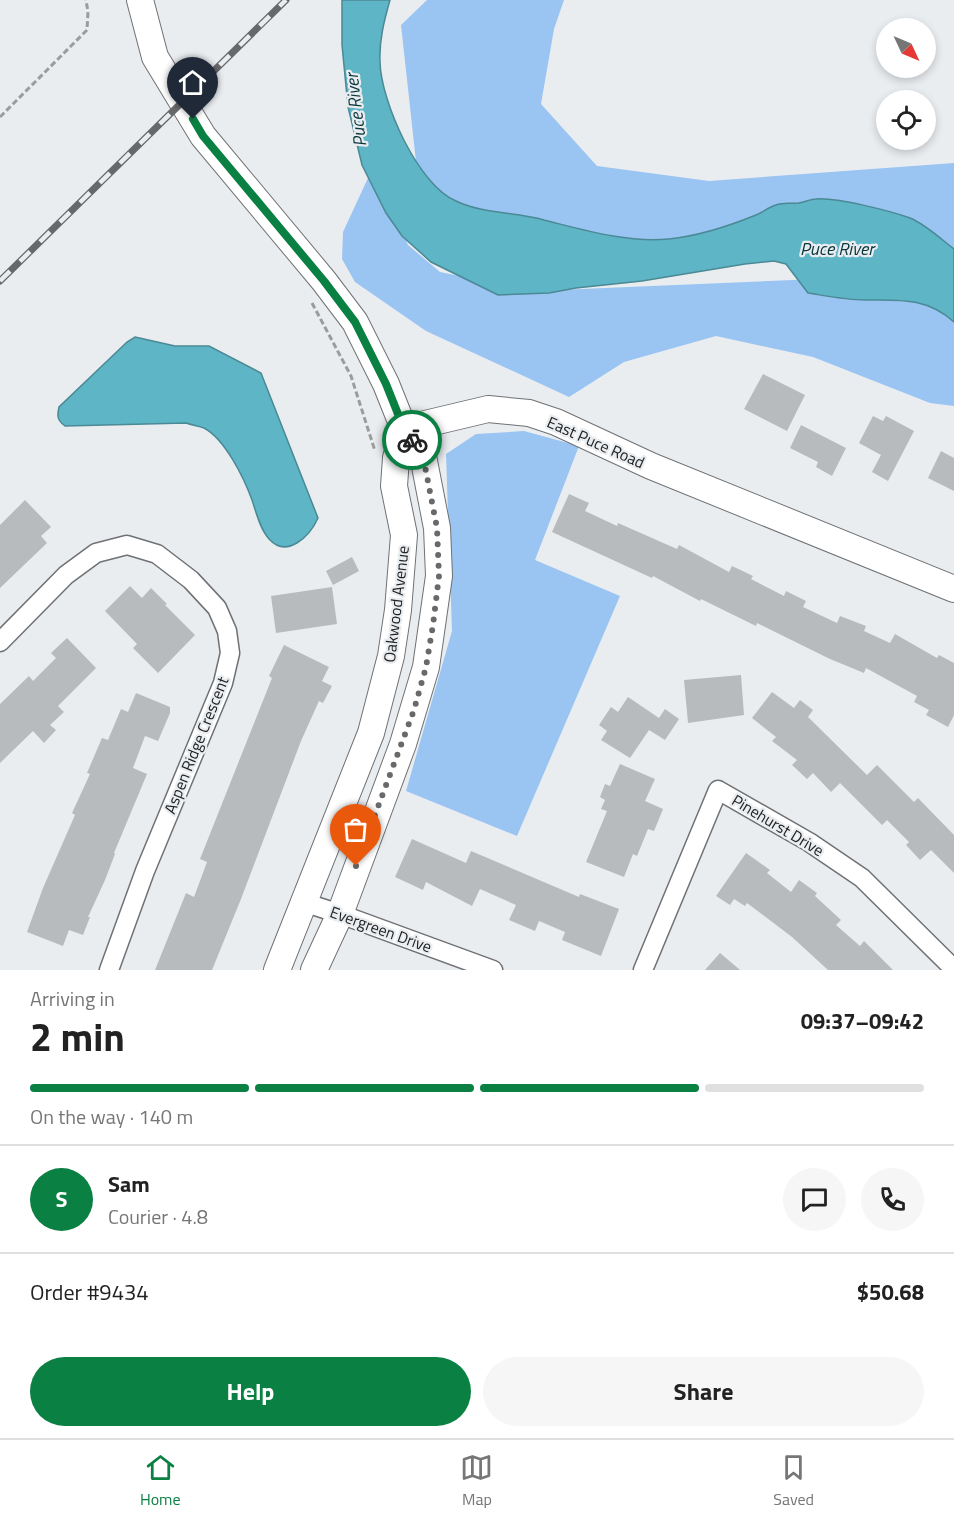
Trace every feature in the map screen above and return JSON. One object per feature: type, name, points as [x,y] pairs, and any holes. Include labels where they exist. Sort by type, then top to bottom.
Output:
[{"type":"street","points":[[140,0],[155,57],[203,136],[324,281],[355,322],[386,384],[404,429],[423,456],[437,528],[439,576],[426,667],[407,732],[340,914],[314,970]]},
{"type":"street","name":"East Puce Road","points":[[404,429],[488,409],[529,413],[556,422],[651,466],[954,589]]},
{"type":"street","name":"Oakwood Avenue","points":[[277,970],[371,733],[391,656],[398,609],[404,535],[394,486],[396,458],[404,429]]},
{"type":"street","name":"Aspen Ridge Crescent","points":[[0,642],[66,575],[96,552],[127,545],[157,554],[191,580],[217,608],[227,631],[230,654],[222,683],[145,871],[109,970]]},
{"type":"street","name":"Pinehurst Drive","points":[[643,970],[718,790],[809,842],[862,878],[954,969]]},
{"type":"street","name":"Evergreen Drive","points":[[303,902],[493,970]]},
{"type":"path","points":[[0,117],[87,30],[86,0]]},
{"type":"path","points":[[305,294],[351,376],[377,459]]},
{"type":"shaded area","points":[[427,0],[564,0],[554,29],[541,104],[597,166],[709,181],[954,163],[954,261],[672,250],[420,198],[401,25]]},
{"type":"shaded area","points":[[374,165],[408,245],[440,272],[534,291],[817,279],[936,300],[954,321],[954,406],[930,403],[813,357],[716,336],[624,362],[569,397],[426,331],[355,282],[342,259],[343,232]]},
{"type":"shaded area","points":[[524,431],[579,446],[535,560],[620,596],[517,836],[406,791],[452,631],[446,454],[476,434]]},
{"type":"water","name":"Puce River","points":[[342,0],[390,0],[382,31],[380,54],[382,79],[387,98],[394,119],[416,161],[442,192],[456,201],[488,211],[533,217],[606,235],[653,240],[691,236],[746,219],[773,206],[814,199],[849,202],[877,208],[916,221],[954,249],[954,322],[944,314],[923,304],[851,299],[808,293],[786,264],[774,261],[549,293],[498,295],[431,262],[402,236],[386,213],[362,165],[348,107],[342,45]]},
{"type":"water","points":[[135,337],[175,346],[209,346],[261,373],[318,518],[304,538],[290,546],[283,547],[269,539],[239,470],[219,441],[204,428],[186,423],[65,426],[60,422],[59,407]]},
{"type":"building","points":[[763,374],[805,395],[787,431],[744,409]]},
{"type":"building","points":[[873,416],[883,421],[886,416],[914,431],[888,481],[872,472],[881,455],[859,443]]},
{"type":"building","points":[[801,425],[846,448],[832,476],[816,467],[818,462],[790,448]]},
{"type":"building","points":[[941,451],[954,458],[954,491],[928,478]]},
{"type":"building","points":[[569,494],[589,503],[585,511],[677,549],[679,545],[729,572],[732,566],[753,576],[751,579],[784,596],[786,591],[806,601],[803,607],[837,623],[840,616],[866,626],[864,631],[890,643],[895,634],[937,658],[939,655],[954,663],[954,715],[948,727],[926,715],[929,710],[914,702],[917,696],[866,668],[864,673],[830,659],[757,623],[756,626],[701,599],[700,601],[653,576],[652,578],[552,532]]},
{"type":"building","points":[[25,500],[51,527],[41,536],[47,543],[0,588],[0,525]]},
{"type":"building","points":[[352,557],[359,571],[333,585],[326,571]]},
{"type":"building","points":[[130,586],[142,598],[151,588],[195,635],[158,673],[133,648],[137,644],[105,611]]},
{"type":"building","points":[[332,587],[337,624],[276,633],[271,596]]},
{"type":"building","points":[[67,638],[96,668],[58,706],[64,712],[50,725],[56,730],[44,743],[33,731],[0,763],[0,704],[29,676],[33,681],[56,658],[51,653]]},
{"type":"building","points":[[284,645],[329,667],[322,681],[332,686],[323,703],[319,701],[301,741],[212,970],[155,970],[186,893],[194,897],[207,862],[200,859],[272,678],[269,676]]},
{"type":"building","points":[[741,675],[744,715],[688,723],[684,680]]},
{"type":"building","points":[[772,692],[794,708],[800,700],[813,710],[808,717],[867,775],[877,765],[914,802],[918,798],[954,835],[954,873],[931,850],[920,860],[906,845],[909,842],[887,820],[882,825],[840,783],[831,792],[813,773],[807,779],[792,765],[797,760],[772,741],[776,737],[752,718]]},
{"type":"building","points":[[136,693],[170,707],[170,713],[158,741],[145,736],[133,768],[147,774],[88,917],[90,917],[83,935],[69,930],[63,946],[27,932],[43,888],[75,815],[72,813],[90,774],[87,773],[102,738],[108,740],[121,709],[128,712]]},
{"type":"building","points":[[628,697],[659,718],[665,709],[679,719],[665,740],[649,730],[630,758],[601,740],[607,731],[599,725],[611,707],[618,712]]},
{"type":"building","points":[[620,764],[655,779],[645,801],[663,809],[654,831],[648,829],[637,856],[633,854],[624,877],[586,862],[607,811],[601,809],[605,800],[600,797],[605,784],[610,786]]},
{"type":"building","points":[[412,839],[466,863],[471,851],[579,897],[580,894],[619,909],[601,956],[562,940],[565,932],[539,921],[535,931],[509,920],[516,905],[480,889],[472,906],[426,882],[423,890],[395,877]]},
{"type":"building","points":[[746,853],[770,870],[767,873],[791,892],[799,880],[817,893],[815,896],[841,920],[836,925],[860,946],[864,941],[893,970],[828,970],[792,937],[747,903],[745,906],[734,899],[730,905],[716,896]]},
{"type":"building","points":[[720,953],[740,970],[705,970]]},
{"type":"railway","points":[[0,281],[286,0]]},
{"type":"way so far","points":[[356,866],[414,710],[426,667],[433,625],[439,576],[437,528],[423,456],[412,440]]},
{"type":"route","points":[[193,119],[203,136],[324,281],[355,322],[386,384],[404,429],[412,440]]}]
